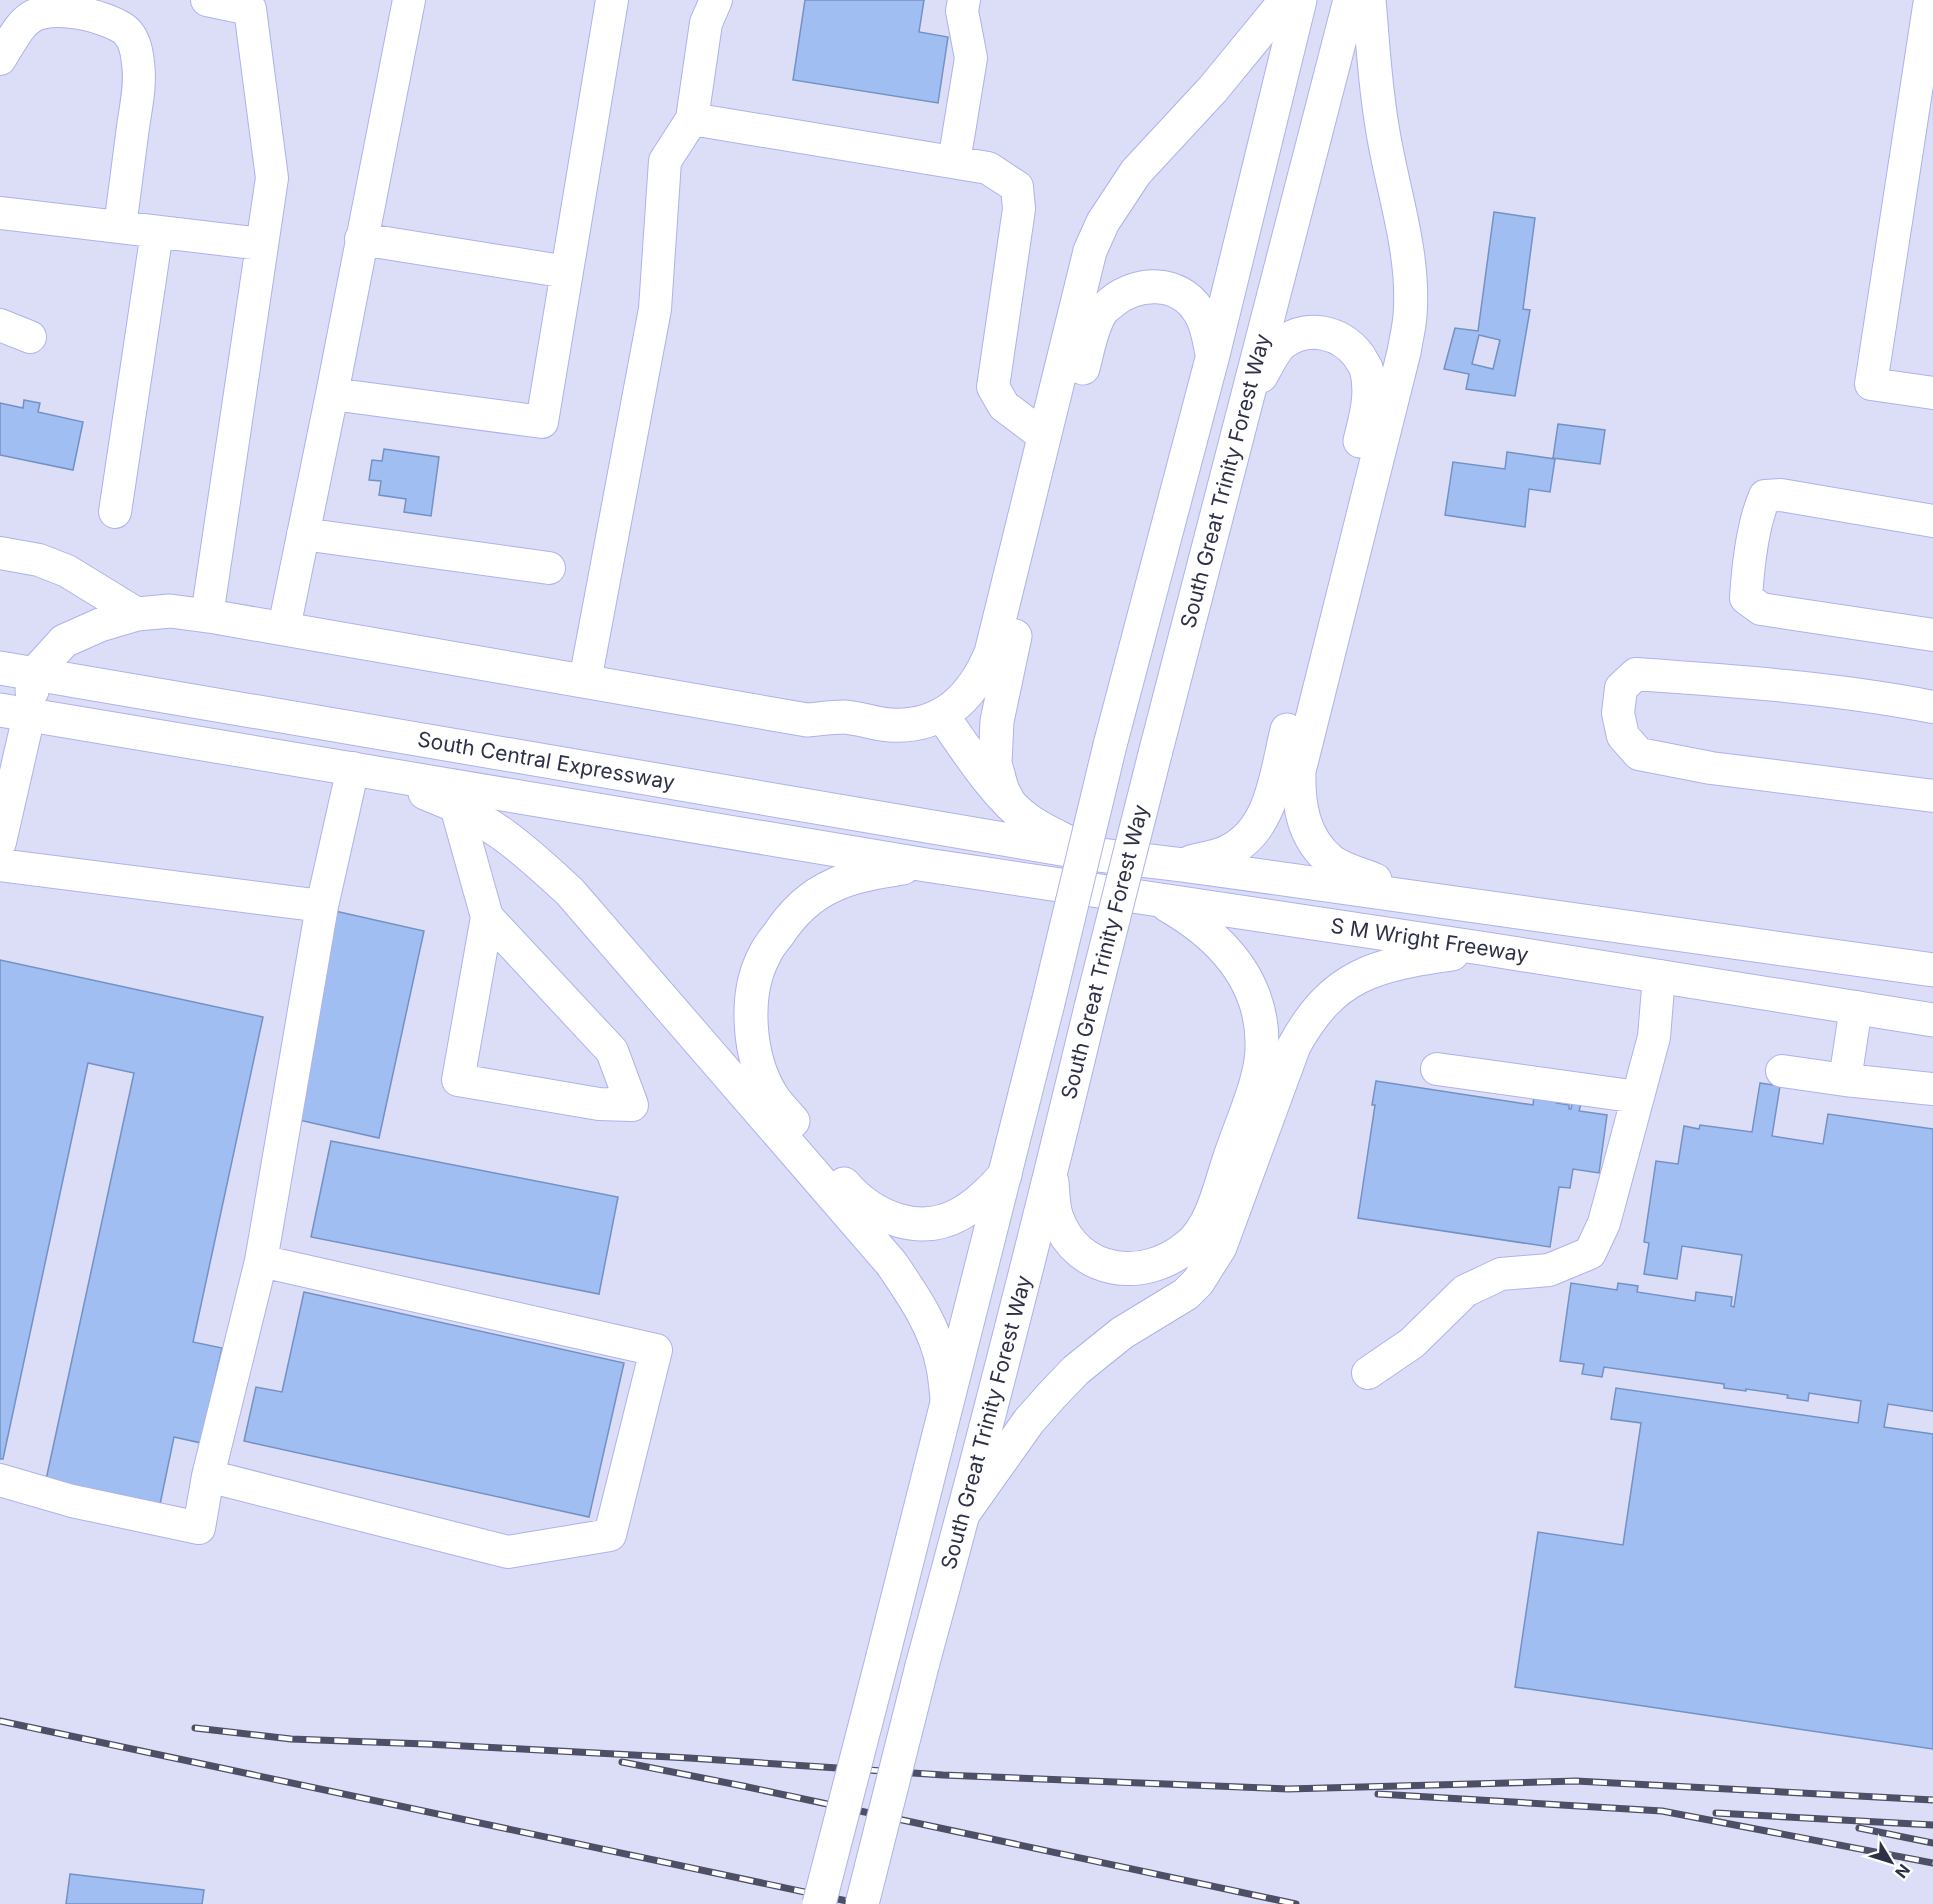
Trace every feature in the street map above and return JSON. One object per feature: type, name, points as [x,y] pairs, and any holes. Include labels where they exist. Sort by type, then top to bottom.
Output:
[{"type":"main road","points":[[947,722],[956,705],[982,672],[991,653],[1090,251],[1102,222],[1136,172],[1213,90],[1286,0]]},
{"type":"main road","name":"South Great Trinity Forest Way","points":[[819,1904],[1005,1175],[1110,745],[1213,355],[1300,0]]},
{"type":"main road","name":"South Great Trinity Forest Way","points":[[861,1904],[1051,1174],[1090,1007],[1350,0]]},
{"type":"main road","points":[[1369,0],[1379,106],[1405,236],[1410,273],[1410,315],[1404,352],[1299,771],[1298,798],[1303,822],[1318,848],[1333,862],[1415,897]]},
{"type":"main road","points":[[1010,804],[1002,789],[995,763],[997,721],[1005,676],[1092,334],[1102,310],[1134,288],[1153,286],[1168,288],[1185,296],[1198,309],[1206,326],[1213,355]]},
{"type":"main road","points":[[1183,865],[1226,852],[1254,832],[1264,818],[1368,407],[1369,385],[1365,365],[1353,349],[1340,338],[1322,332],[1306,333],[1292,337],[1279,346],[1248,398]]},
{"type":"main road","points":[[14,713],[34,674],[64,641],[100,625],[137,614],[170,611],[284,628],[807,720],[844,717],[890,725],[947,722],[983,708],[1005,676]]},
{"type":"main road","name":"South Central Expressway","points":[[0,668],[1091,854]]},
{"type":"main road","name":"South Central Expressway","points":[[14,713],[926,865]]},
{"type":"main road","points":[[947,722],[1010,804],[1031,822],[1091,854]]},
{"type":"main road","points":[[356,769],[456,806],[495,827],[570,892],[891,1263],[913,1295],[933,1333],[943,1366],[947,1399]]},
{"type":"main road","name":"S M Wright Freeway","points":[[1091,854],[1933,970]]},
{"type":"main road","points":[[926,865],[867,874],[831,886],[803,905],[783,926],[764,955],[755,983],[750,1018],[760,1069],[772,1096],[852,1193],[871,1209],[891,1218],[914,1224],[935,1223],[959,1215],[985,1197],[1005,1175]]},
{"type":"main road","name":"S M Wright Freeway","points":[[926,865],[1487,949],[1933,1020]]},
{"type":"main road","points":[[1051,1174],[1056,1217],[1068,1238],[1078,1250],[1113,1268],[1131,1270],[1151,1267],[1172,1257],[1190,1245],[1210,1215],[1258,1073],[1262,1048],[1259,1022],[1254,999],[1232,956],[1213,936],[1193,920],[1155,898]]},
{"type":"main road","points":[[963,1514],[1029,1421],[1076,1370],[1122,1333],[1186,1294],[1204,1274],[1220,1247],[1294,1046],[1307,1021],[1322,1004],[1346,983],[1380,967],[1414,959],[1487,949]]},
{"type":"lane","points":[[207,0],[250,9],[272,178],[207,616]]},
{"type":"lane","points":[[284,628],[409,0]]},
{"type":"lane","points":[[332,394],[542,422],[612,0]]},
{"type":"lane","points":[[585,681],[655,309],[665,161],[692,119],[706,23],[716,0]]},
{"type":"lane","points":[[954,162],[971,58],[962,11],[964,0]]},
{"type":"lane","points":[[1930,0],[1871,384],[1933,393]]},
{"type":"lane","points":[[0,59],[18,29],[33,14],[49,10],[77,12],[114,23],[127,30],[134,42],[139,64],[137,100],[120,227]]},
{"type":"lane","points":[[692,119],[988,168],[1017,187],[1019,209],[993,387],[1004,406],[1044,436]]},
{"type":"lane","points":[[0,213],[262,244]]},
{"type":"lane","points":[[115,512],[157,232]]},
{"type":"lane","points":[[361,239],[567,272]]},
{"type":"lane","points":[[0,325],[30,337]]},
{"type":"lane","points":[[1933,521],[1781,495],[1765,496],[1760,508],[1748,572],[1746,597],[1761,609],[1933,635]]},
{"type":"lane","points":[[303,534],[549,568]]},
{"type":"lane","points":[[0,553],[39,560],[67,571],[137,614]]},
{"type":"lane","points":[[1933,707],[1872,695],[1736,681],[1636,674],[1621,688],[1618,713],[1623,736],[1639,754],[1711,768],[1933,796]]},
{"type":"lane","points":[[0,842],[14,713]]},
{"type":"lane","points":[[0,1480],[72,1501],[199,1528],[208,1476],[261,1261],[322,906],[356,769]]},
{"type":"lane","points":[[456,806],[487,917],[458,1080],[599,1104],[632,1104],[612,1051],[487,917]]},
{"type":"lane","points":[[0,864],[322,906]]},
{"type":"lane","points":[[1368,1373],[1412,1342],[1465,1291],[1501,1274],[1548,1270],[1590,1253],[1604,1223],[1654,1037],[1659,976]]},
{"type":"lane","points":[[1845,1080],[1856,1007]]},
{"type":"lane","points":[[1437,1069],[1638,1097]]},
{"type":"lane","points":[[1782,1071],[1933,1089]]},
{"type":"lane","points":[[208,1476],[508,1552],[610,1535],[656,1350],[261,1261]]},
{"type":"building","points":[[805,0],[924,0],[919,32],[948,37],[938,103],[793,80]]},
{"type":"building","points":[[1494,212],[1535,218],[1523,309],[1530,310],[1515,396],[1466,389],[1469,374],[1444,369],[1455,328],[1478,331]],"holes":[[[1479,335],[1500,340],[1493,369],[1472,364]]]},
{"type":"building","points":[[24,400],[40,403],[38,412],[83,422],[73,470],[0,455],[0,403],[23,408]]},
{"type":"building","points":[[1558,424],[1605,430],[1600,464],[1553,458]]},
{"type":"building","points":[[384,449],[439,457],[431,516],[404,512],[406,499],[379,495],[381,481],[369,480],[372,460],[382,461]]},
{"type":"building","points":[[1507,452],[1555,459],[1550,492],[1529,489],[1525,527],[1445,515],[1453,462],[1505,469]]},
{"type":"building","points":[[335,911],[424,931],[379,1138],[290,1118]]},
{"type":"building","points":[[0,960],[263,1017],[193,1342],[222,1348],[201,1443],[174,1437],[158,1514],[44,1489],[134,1073],[88,1063],[3,1459],[0,1459]]},
{"type":"building","points":[[1376,1081],[1533,1105],[1534,1096],[1557,1099],[1556,1103],[1569,1105],[1569,1109],[1571,1109],[1572,1102],[1581,1104],[1579,1111],[1607,1115],[1599,1173],[1573,1169],[1570,1188],[1559,1187],[1550,1247],[1358,1218],[1375,1105],[1372,1105]]},
{"type":"building","points":[[1760,1083],[1780,1086],[1772,1136],[1823,1144],[1828,1114],[1933,1129],[1933,1411],[1888,1404],[1884,1427],[1933,1434],[1933,1749],[1515,1687],[1538,1532],[1623,1545],[1641,1423],[1611,1419],[1616,1388],[1858,1423],[1861,1401],[1809,1393],[1808,1401],[1787,1398],[1788,1395],[1724,1388],[1724,1384],[1604,1367],[1602,1377],[1582,1374],[1584,1364],[1560,1361],[1571,1283],[1617,1290],[1618,1283],[1638,1286],[1637,1292],[1695,1301],[1696,1292],[1732,1297],[1731,1306],[1734,1307],[1742,1255],[1682,1246],[1677,1279],[1644,1274],[1649,1243],[1644,1242],[1656,1161],[1678,1164],[1684,1126],[1699,1129],[1700,1125],[1752,1132]]},
{"type":"building","points":[[331,1141],[618,1197],[599,1294],[311,1237]]},
{"type":"building","points":[[304,1292],[624,1363],[589,1517],[244,1441],[256,1387],[282,1392]]},
{"type":"building","points":[[70,1874],[204,1890],[202,1904],[66,1904]]},
{"type":"railway","points":[[0,1721],[861,1904]]},
{"type":"railway","points":[[195,1728],[291,1739],[689,1758],[943,1775],[1288,1789],[1576,1781],[1933,1800]]},
{"type":"railway","points":[[622,1762],[1296,1904]]},
{"type":"railway","points":[[1378,1794],[1662,1811],[1933,1863]]},
{"type":"railway","points":[[1716,1813],[1933,1825]]},
{"type":"railway","points":[[1859,1828],[1933,1843]]}]
